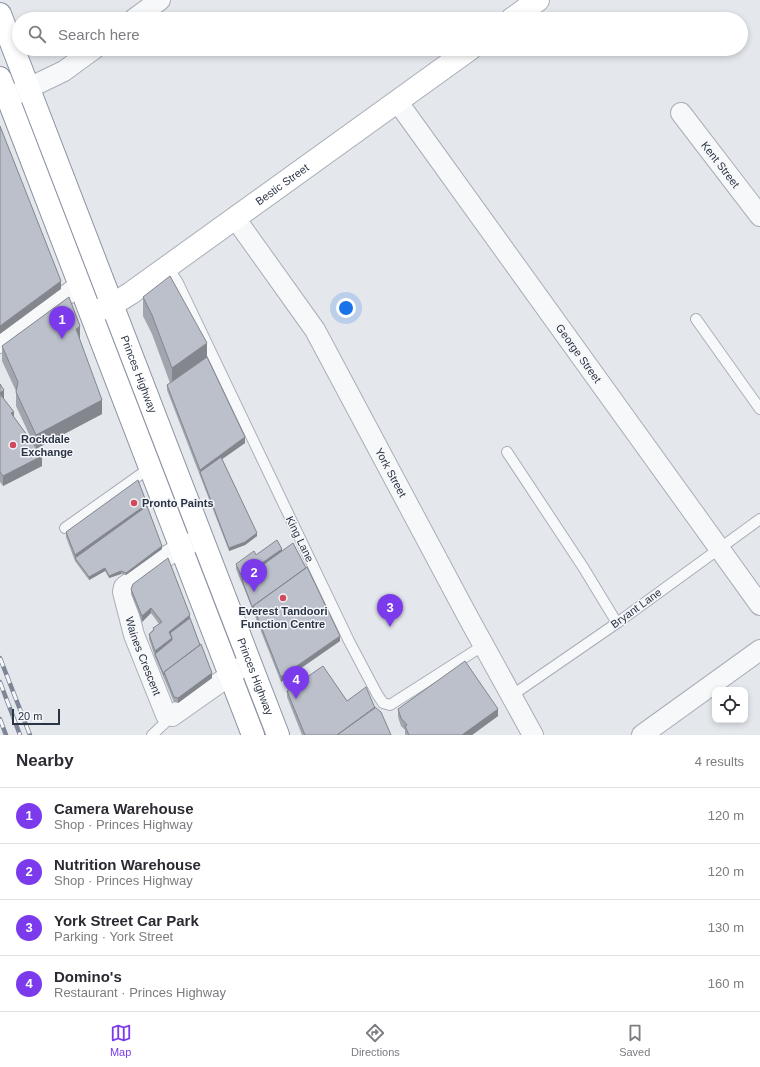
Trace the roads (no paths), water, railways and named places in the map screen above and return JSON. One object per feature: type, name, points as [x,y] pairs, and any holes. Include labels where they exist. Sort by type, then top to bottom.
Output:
[{"type":"main road","points":[[522,12],[538,0]]},
{"type":"main road","name":"Princes Highway","points":[[2,28],[12,51]]},
{"type":"main road","name":"Princes Highway","points":[[14,56],[28,88],[278,735]]},
{"type":"main road","name":"Bestic Street","points":[[91,313],[112,305],[131,293],[460,56]]},
{"type":"main road","name":"Princes Highway","points":[[4,88],[254,735]]},
{"type":"street","points":[[144,12],[160,0]]},
{"type":"street","points":[[4,88],[28,88],[64,71],[84,56]]},
{"type":"street","name":"George Street","points":[[397,101],[718,548],[760,604]]},
{"type":"street","name":"Kent Street","points":[[681,113],[760,216]]},
{"type":"street","name":"York Street","points":[[235,218],[315,330],[533,735]]},
{"type":"street","points":[[0,343],[80,285]]},
{"type":"street","name":"Waines Crescent","points":[[172,716],[166,715],[134,635],[123,592],[124,587],[182,547],[202,539]]},
{"type":"street","points":[[642,735],[760,650]]},
{"type":"street","points":[[172,716],[250,661]]},
{"type":"lane","name":"King Lane","points":[[168,267],[178,283],[349,641],[383,703],[390,705],[484,645]]},
{"type":"lane","points":[[696,319],[760,409]]},
{"type":"lane","points":[[507,452],[570,547],[617,623]]},
{"type":"lane","points":[[65,528],[151,467]]},
{"type":"lane","name":"Bryant Lane","points":[[511,696],[617,623],[718,548],[760,519]]},
{"type":"lane","points":[[152,735],[172,716]]},
{"type":"railway","points":[[0,658],[30,735]]},
{"type":"railway","points":[[0,682],[20,735]]},
{"type":"railway","points":[[0,719],[6,735]]},
{"type":"place","name":"Camera Warehouse","points":[[62,339]]},
{"type":"place","name":"Rockdale Exchange","points":[[13,445]]},
{"type":"place","name":"Pronto Paints","points":[[134,503]]},
{"type":"place","name":"Nutrition Warehouse","points":[[254,592]]},
{"type":"place","name":"Everest Tandoori Function Centre","points":[[283,598]]},
{"type":"place","name":"York Street Car Park","points":[[390,627]]},
{"type":"place","name":"Domino's","points":[[296,699]]}]
